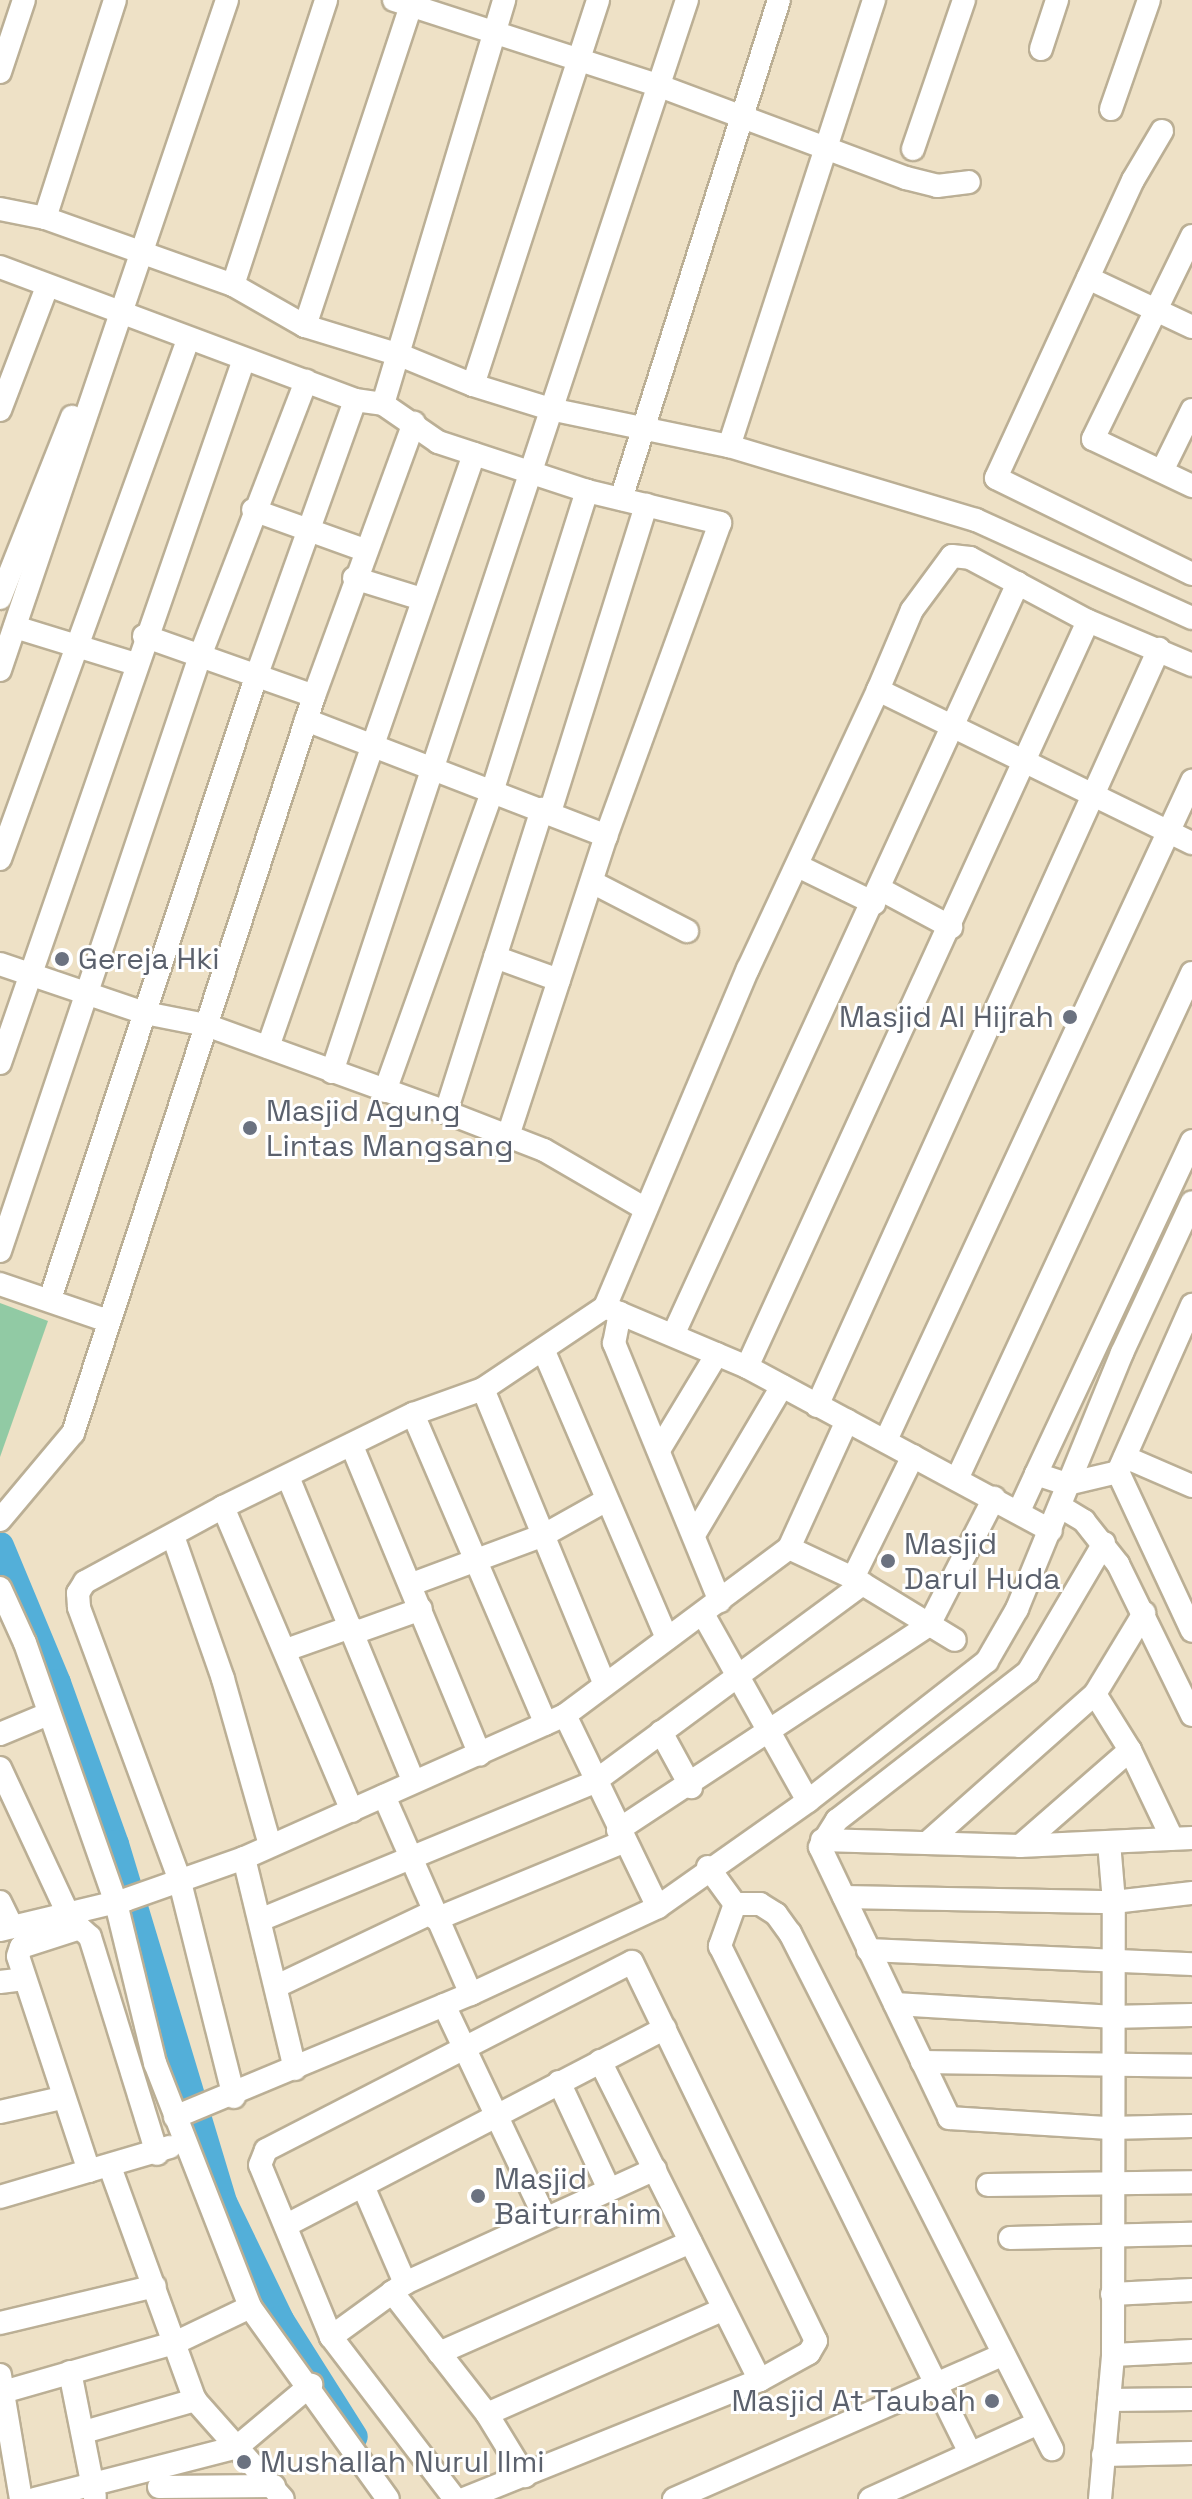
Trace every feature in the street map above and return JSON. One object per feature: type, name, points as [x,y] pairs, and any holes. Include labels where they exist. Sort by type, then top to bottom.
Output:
[{"type":"street","points":[[0,72],[24,0]]},
{"type":"street","points":[[45,218],[115,0]]},
{"type":"street","points":[[0,598],[146,252],[227,0]]},
{"type":"street","points":[[233,285],[326,0]]},
{"type":"street","points":[[383,404],[400,355],[491,34],[504,0]]},
{"type":"street","points":[[473,385],[598,0]]},
{"type":"street","points":[[332,1072],[687,0]]},
{"type":"street","points":[[621,499],[739,115],[779,0]]},
{"type":"street","points":[[729,446],[874,0]]},
{"type":"street","points":[[913,149],[964,0]]},
{"type":"street","points":[[1041,49],[1057,0]]},
{"type":"street","points":[[1111,109],[1149,0]]},
{"type":"street","points":[[305,326],[406,2],[491,34],[657,85],[827,145],[906,178],[937,186],[969,182]]},
{"type":"street","points":[[1162,131],[1088,278],[996,478],[1192,574]]},
{"type":"street","points":[[0,209],[45,218],[146,252],[233,285],[305,326],[400,355],[473,385],[550,409],[729,446],[976,520],[1190,611]]},
{"type":"street","points":[[1192,236],[1093,439],[1192,486]]},
{"type":"street","points":[[0,267],[47,287],[120,310],[188,340],[355,400],[383,404],[438,442],[587,491],[720,523],[606,836],[559,980],[515,1139]]},
{"type":"street","points":[[1088,278],[1192,327]]},
{"type":"street","points":[[0,410],[47,287]]},
{"type":"street","points":[[0,670],[120,310]]},
{"type":"street","points":[[0,859],[74,643],[188,340]]},
{"type":"street","points":[[0,1063],[27,974],[144,636],[244,359]]},
{"type":"street","points":[[0,1251],[200,656],[253,510],[306,381]]},
{"type":"street","points":[[50,1299],[256,677],[355,400]]},
{"type":"street","points":[[1162,471],[1192,410]]},
{"type":"street","points":[[3,1516],[64,1451],[73,1433],[314,696],[364,550],[414,423]]},
{"type":"street","points":[[268,1047],[474,454]]},
{"type":"street","points":[[385,1091],[492,792],[587,491]]},
{"type":"street","points":[[446,1112],[646,505]]},
{"type":"street","points":[[253,510],[364,550]]},
{"type":"street","points":[[808,1801],[737,1677],[712,1607],[694,1535],[614,1343],[612,1310],[644,1208],[912,610],[952,556],[970,558],[1088,621],[1192,665]]},
{"type":"street","points":[[354,578],[422,599]]},
{"type":"street","points":[[674,1333],[1018,583]]},
{"type":"street","points":[[747,1367],[1026,763],[1088,621]]},
{"type":"street","points":[[15,627],[135,664]]},
{"type":"street","points":[[144,636],[314,696]]},
{"type":"street","points":[[817,1406],[1159,649]]},
{"type":"street","points":[[878,690],[1192,843]]},
{"type":"street","points":[[306,720],[431,772],[546,811],[606,836]]},
{"type":"street","points":[[886,1440],[1171,834],[1192,781]]},
{"type":"street","points":[[798,866],[951,927]]},
{"type":"street","points":[[592,882],[687,931]]},
{"type":"street","points":[[495,957],[559,980]]},
{"type":"street","points":[[0,964],[145,1013],[206,1025],[446,1112],[544,1150],[644,1208]]},
{"type":"street","points":[[957,1479],[1192,973]]},
{"type":"street","points":[[1019,1511],[1192,1141]]},
{"type":"street","points":[[1098,1475],[1192,1202]]},
{"type":"street","points":[[0,1284],[108,1321]]},
{"type":"street","points":[[181,2115],[228,2098],[471,1994],[658,1907],[708,1867],[808,1801],[987,1661],[1017,1609],[1061,1507],[1098,1475],[1192,1305]]},
{"type":"street","points":[[228,2098],[179,1878],[78,1593],[85,1582],[223,1507],[413,1414],[483,1389],[543,1349],[612,1310],[674,1333],[747,1367],[1019,1511],[1051,1531]]},
{"type":"street","points":[[543,1349],[667,1639]]},
{"type":"street","points":[[659,1450],[717,1354]]},
{"type":"street","points":[[694,1535],[782,1386]]},
{"type":"street","points":[[483,1389],[605,1685]]},
{"type":"street","points":[[413,1414],[479,1561],[556,1720],[594,1782],[658,1907]]},
{"type":"street","points":[[0,1902],[6,1928],[121,1902],[179,1878],[244,1858],[556,1720],[789,1548],[847,1421]]},
{"type":"street","points":[[352,1446],[412,1584],[480,1755]]},
{"type":"street","points":[[260,1920],[414,1860],[594,1782],[737,1677],[858,1581],[913,1456]]},
{"type":"street","points":[[1036,1474],[1098,1475],[1192,1486]]},
{"type":"street","points":[[1098,1475],[1192,1631]]},
{"type":"street","points":[[288,1477],[413,1781]]},
{"type":"street","points":[[277,1986],[622,1836],[929,1625],[994,1498]]},
{"type":"street","points":[[412,1584],[544,1535],[607,1500]]},
{"type":"street","points":[[223,1507],[352,1811]]},
{"type":"street","points":[[1061,1507],[1084,1521],[1104,1543],[1144,1613],[1191,1708]]},
{"type":"street","points":[[173,1536],[223,1679],[270,1845]]},
{"type":"street","points":[[1104,1543],[1028,1672],[837,1820],[822,1840],[823,1856],[949,2118],[1110,2128],[1192,2126]]},
{"type":"street","points":[[789,1548],[858,1581],[987,1661]]},
{"type":"street","points":[[0,1588],[121,1902],[144,2022],[181,2115],[182,2140],[250,2307],[311,2385],[388,2499]]},
{"type":"street","points":[[286,1650],[421,1609]]},
{"type":"street","points":[[927,1843],[1095,1694],[1144,1613]]},
{"type":"street","points":[[822,1840],[1020,1846],[1182,1838],[1095,1694]]},
{"type":"street","points":[[0,1734],[48,1714]]},
{"type":"street","points":[[661,1732],[691,1787]]},
{"type":"street","points":[[1020,1846],[1130,1750]]},
{"type":"street","points":[[0,1768],[67,1912]]},
{"type":"street","points":[[384,1796],[414,1860],[434,1916],[471,1994]]},
{"type":"street","points":[[1100,2499],[1113,2355],[1110,1961],[1114,1902],[1109,1842]]},
{"type":"street","points":[[244,1858],[295,2069]]},
{"type":"street","points":[[708,1867],[735,1904]]},
{"type":"street","points":[[844,1897],[1114,1902],[1192,1893]]},
{"type":"street","points":[[735,1904],[760,1904],[776,1914],[790,1933],[1004,2354],[1036,2424],[1052,2449]]},
{"type":"street","points":[[735,1904],[720,1946],[938,2382],[970,2453]]},
{"type":"street","points":[[157,2154],[86,1932],[80,1928],[21,1947],[18,1956],[24,1979],[61,2098],[155,2286],[195,2400],[278,2492]]},
{"type":"street","points":[[868,1950],[1192,1964]]},
{"type":"street","points":[[455,2499],[331,2337],[260,2165],[266,2150],[632,1962],[816,2332],[809,2353],[760,2380],[464,2499]]},
{"type":"street","points":[[0,1982],[24,1979]]},
{"type":"street","points":[[895,2004],[1111,2017],[1192,2015]]},
{"type":"street","points":[[444,2005],[462,2049],[545,2218]]},
{"type":"street","points":[[287,2225],[665,2028]]},
{"type":"street","points":[[600,2061],[760,2380]]},
{"type":"street","points":[[922,2062],[1112,2069],[1192,2066]]},
{"type":"street","points":[[559,2082],[609,2189]]},
{"type":"street","points":[[0,2112],[61,2098]]},
{"type":"street","points":[[0,2197],[157,2154],[182,2140]]},
{"type":"street","points":[[331,2337],[398,2287],[655,2169]]},
{"type":"street","points":[[988,2185],[1192,2182]]},
{"type":"street","points":[[363,2186],[398,2287],[439,2353],[487,2414],[525,2476]]},
{"type":"street","points":[[1010,2238],[1111,2240],[1192,2234]]},
{"type":"street","points":[[439,2353],[691,2242]]},
{"type":"street","points":[[0,2323],[155,2286]]},
{"type":"street","points":[[1112,2294],[1192,2290]]},
{"type":"street","points":[[21,2499],[6,2441],[1,2381],[70,2372],[177,2342],[250,2307]]},
{"type":"street","points":[[487,2414],[724,2309]]},
{"type":"street","points":[[1113,2355],[1192,2351]]},
{"type":"street","points":[[674,2499],[1004,2354]]},
{"type":"street","points":[[70,2372],[94,2492]]},
{"type":"street","points":[[159,2485],[237,2447],[311,2385]]},
{"type":"street","points":[[1109,2400],[1192,2399]]},
{"type":"street","points":[[84,2432],[195,2400]]},
{"type":"street","points":[[870,2499],[1036,2424]]},
{"type":"street","points":[[1103,2455],[1192,2453]]},
{"type":"street","points":[[35,2499],[159,2485],[278,2492]]},
{"type":"green space","points":[[0,1303],[48,1321],[0,1457]]},
{"type":"waterway","points":[[0,1546],[57,1683],[115,1844],[224,2204],[280,2320],[354,2437]]},
{"type":"place","name":"Gereja Hki","points":[[62,959]]},
{"type":"place","name":"Masjid Al Hijrah","points":[[1070,1017]]},
{"type":"place","name":"Masjid Agung Lintas Mangsang","points":[[250,1128]]},
{"type":"place","name":"Masjid Darul Huda","points":[[888,1561]]},
{"type":"place","name":"Masjid Baiturrahim","points":[[478,2196]]},
{"type":"place","name":"Masjid At Taubah","points":[[992,2401]]},
{"type":"place","name":"Mushallah Nurul Ilmi","points":[[244,2462]]}]
